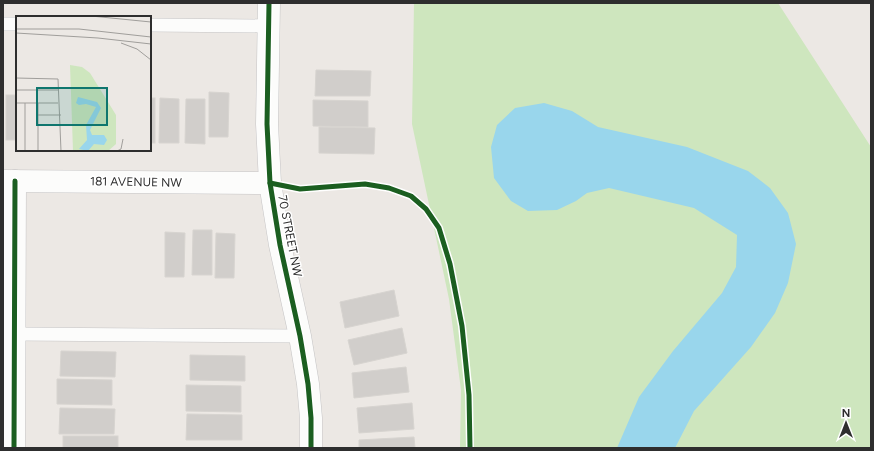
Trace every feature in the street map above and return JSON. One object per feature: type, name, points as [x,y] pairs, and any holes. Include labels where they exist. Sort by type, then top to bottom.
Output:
[{"type":"street","name":"70 STREET NW","points":[[269,3],[267,124],[270,183],[280,245],[300,336],[308,384],[311,418],[311,448]]},
{"type":"street","name":"181 AVENUE NW","points":[[9,181],[270,183]]},
{"type":"street","points":[[9,181],[14,334],[14,448]]},
{"type":"lane","points":[[3,24],[16,24]]},
{"type":"lane","points":[[151,25],[269,26]]},
{"type":"lane","points":[[14,334],[300,336]]},
{"type":"green space","points":[[414,3],[778,3],[871,147],[871,448],[460,448],[461,390],[449,299],[412,124]]},
{"type":"water","points":[[544,103],[572,111],[598,127],[687,147],[748,171],[770,188],[788,213],[796,244],[788,283],[775,313],[751,347],[694,411],[675,448],[617,448],[639,397],[673,351],[722,293],[736,267],[737,235],[694,208],[609,188],[587,193],[576,201],[557,210],[528,211],[511,201],[494,178],[491,147],[497,125],[515,108]]},
{"type":"building","points":[[316,70],[371,71],[370,96],[315,96]]},
{"type":"building","points":[[209,92],[229,93],[228,137],[209,137]]},
{"type":"building","points":[[6,95],[16,95],[16,140],[6,140]]},
{"type":"building","points":[[151,98],[155,98],[155,143],[151,143]]},
{"type":"building","points":[[160,98],[179,99],[179,143],[159,143]]},
{"type":"building","points":[[186,99],[205,99],[205,144],[185,143]]},
{"type":"building","points":[[313,100],[368,101],[368,127],[313,126]]},
{"type":"building","points":[[319,127],[375,128],[374,154],[319,153]]},
{"type":"building","points":[[193,230],[212,230],[212,275],[192,275]]},
{"type":"building","points":[[165,232],[185,233],[184,277],[165,277]]},
{"type":"building","points":[[216,233],[235,234],[234,278],[215,278]]},
{"type":"building","points":[[394,290],[399,316],[345,328],[340,302]]},
{"type":"building","points":[[402,328],[407,353],[354,365],[348,340]]},
{"type":"building","points":[[61,351],[116,352],[115,377],[60,376]]},
{"type":"building","points":[[190,355],[245,356],[245,381],[190,380]]},
{"type":"building","points":[[406,367],[409,392],[354,398],[352,373]]},
{"type":"building","points":[[57,379],[112,380],[112,405],[57,404]]},
{"type":"building","points":[[186,385],[241,386],[241,412],[186,411]]},
{"type":"building","points":[[412,403],[414,429],[359,433],[357,408]]},
{"type":"building","points":[[60,408],[115,409],[114,434],[59,434]]},
{"type":"building","points":[[187,414],[242,415],[242,440],[186,440]]},
{"type":"building","points":[[63,436],[118,436],[118,448],[63,448]]},
{"type":"building","points":[[414,437],[415,448],[359,448],[359,440]]},
{"type":"cycle path","points":[[269,3],[267,124],[270,183],[280,245],[300,336],[308,384],[311,418],[311,448]]},
{"type":"cycle path","points":[[14,448],[15,181]]},
{"type":"cycle path","points":[[270,183],[300,189],[365,184],[389,188],[411,196],[426,209],[439,228],[450,264],[462,326],[469,395],[470,448]]}]
